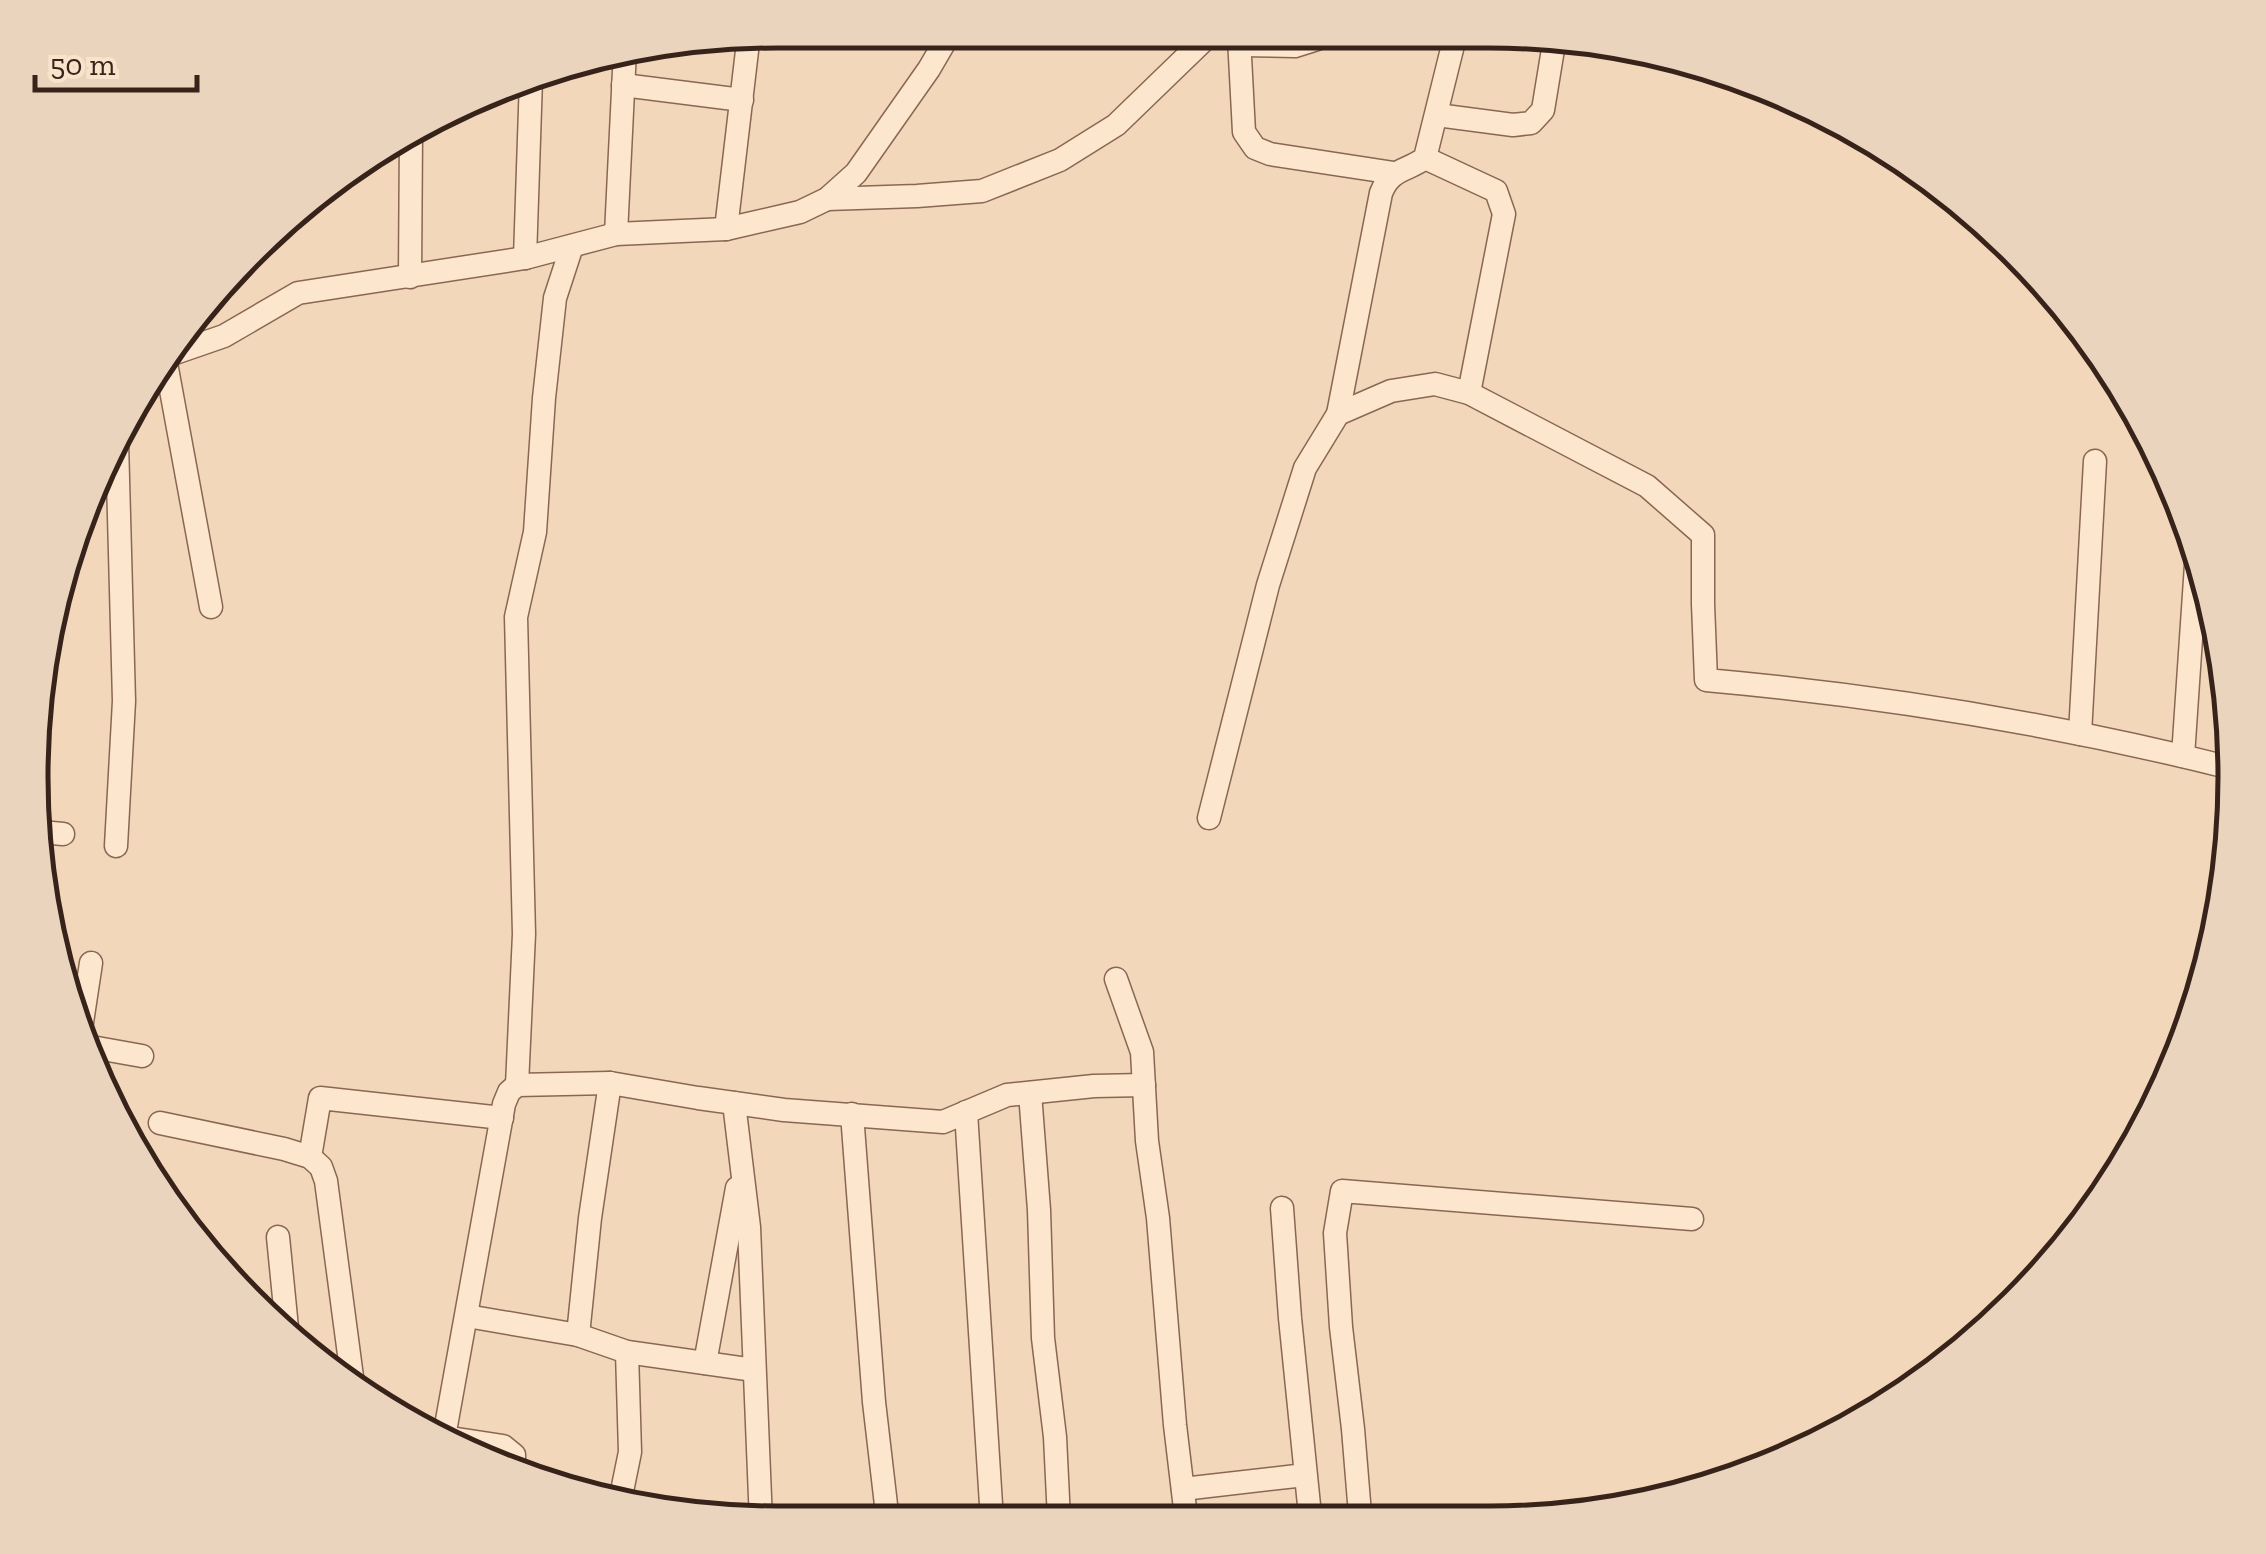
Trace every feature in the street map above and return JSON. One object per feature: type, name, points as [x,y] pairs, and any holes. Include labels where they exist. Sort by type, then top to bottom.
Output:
[{"type":"street","points":[[193,340],[224,336],[298,294],[525,258],[616,234],[726,228],[800,212],[827,199],[856,173],[941,48]]},
{"type":"street","points":[[827,199],[982,191],[1060,160],[1116,126],[1196,48]]},
{"type":"street","points":[[1240,48],[1244,132],[1255,148],[1270,154],[1394,173]]},
{"type":"street","points":[[1209,818],[1268,585],[1306,468],[1338,414],[1381,192],[1394,173],[1425,158],[1452,48]]},
{"type":"street","points":[[726,228],[748,49]]},
{"type":"street","points":[[1437,115],[1513,125],[1530,123],[1543,110],[1553,51]]},
{"type":"street","points":[[616,234],[624,64]]},
{"type":"street","points":[[623,85],[742,100]]},
{"type":"street","points":[[525,258],[531,91]]},
{"type":"street","points":[[410,276],[411,146]]},
{"type":"street","points":[[1425,158],[1496,191],[1504,214],[1469,393]]},
{"type":"street","points":[[517,1085],[524,934],[516,616],[535,532],[555,298],[572,246]]},
{"type":"street","points":[[168,375],[211,607]]},
{"type":"street","points":[[1338,414],[1391,391],[1434,384],[1469,393],[1647,486],[1703,535],[1706,680],[1940,708],[2218,765]]},
{"type":"street","points":[[2080,734],[2095,460]]},
{"type":"street","points":[[116,846],[124,701],[118,466]]},
{"type":"street","points":[[2183,756],[2194,589]]},
{"type":"street","points":[[84,1005],[91,963]]},
{"type":"street","points":[[1116,979],[1142,1052],[1147,1140],[1185,1506]]},
{"type":"street","points":[[100,1049],[142,1056]]},
{"type":"street","points":[[578,1335],[610,1083]]},
{"type":"street","points":[[446,1427],[502,1118],[508,1092],[517,1085],[610,1083],[784,1110],[944,1122],[1008,1095],[1144,1084]]},
{"type":"street","points":[[1030,1093],[1043,1338],[1058,1506]]},
{"type":"street","points":[[310,1157],[320,1098],[502,1118]]},
{"type":"street","points":[[734,1103],[749,1227],[760,1506]]},
{"type":"street","points":[[966,1112],[991,1506]]},
{"type":"street","points":[[852,1114],[874,1402],[886,1506]]},
{"type":"street","points":[[160,1123],[284,1149],[310,1157],[320,1167],[326,1181],[351,1369]]},
{"type":"street","points":[[705,1364],[742,1165]]},
{"type":"street","points":[[1359,1506],[1336,1252],[1342,1190],[1692,1219]]},
{"type":"street","points":[[1282,1208],[1309,1506]]},
{"type":"street","points":[[278,1237],[286,1316]]},
{"type":"street","points":[[466,1316],[578,1335],[627,1352],[754,1370]]},
{"type":"street","points":[[622,1489],[630,1452],[627,1352]]},
{"type":"street","points":[[479,1442],[503,1446],[514,1457]]},
{"type":"street","points":[[1183,1489],[1305,1475]]}]
